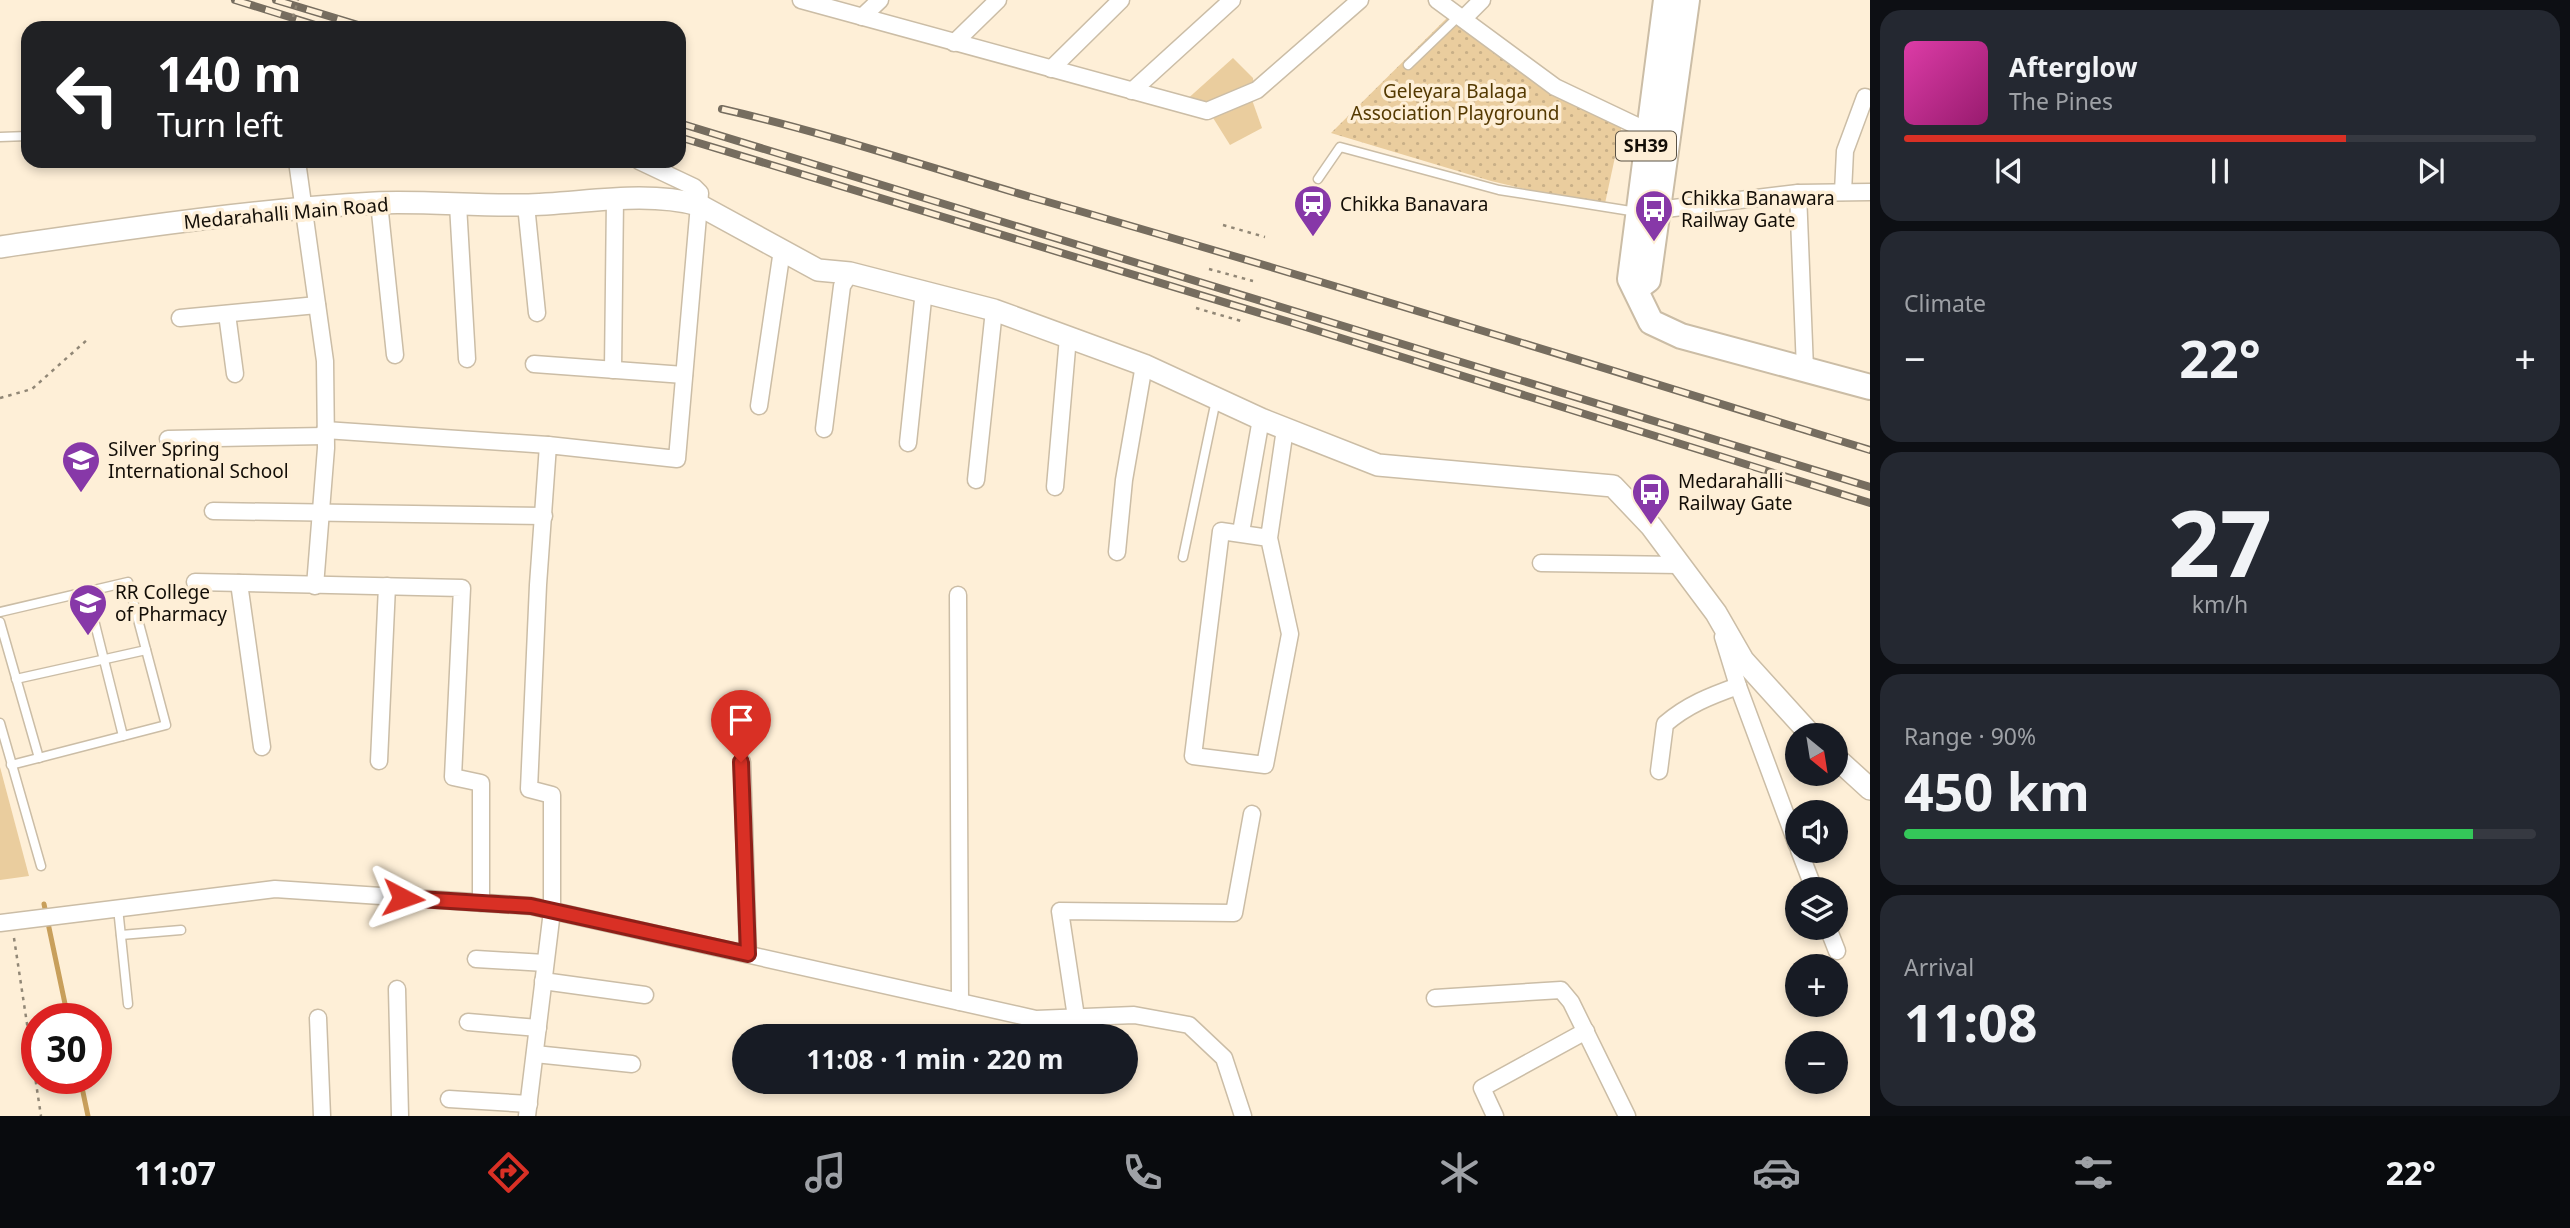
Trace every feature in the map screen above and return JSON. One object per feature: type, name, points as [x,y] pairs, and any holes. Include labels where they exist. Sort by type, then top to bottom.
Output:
[{"type":"main road","name":"SH39","points":[[1666,0],[1657,136],[1647,211],[1629,279],[1651,322],[1681,336],[1870,387]]},
{"type":"main road","points":[[1657,136],[1687,0]]},
{"type":"street","points":[[801,0],[1207,111],[1257,90],[1360,0]]},
{"type":"street","points":[[862,17],[880,0]]},
{"type":"street","points":[[954,43],[998,0]]},
{"type":"street","points":[[1051,69],[1121,0]]},
{"type":"street","points":[[1132,91],[1232,0]]},
{"type":"street","points":[[1437,0],[1555,87],[1657,136]]},
{"type":"street","points":[[1462,17],[1482,0]]},
{"type":"street","points":[[1843,192],[1845,151],[1865,97]]},
{"type":"street","points":[[298,168],[325,361],[325,433],[315,586]]},
{"type":"street","points":[[168,439],[325,433],[548,445],[677,459],[700,193],[694,187],[654,168]]},
{"type":"street","points":[[1647,211],[1798,193],[1870,192]]},
{"type":"street","points":[[1798,193],[1805,369]]},
{"type":"street","points":[[613,370],[615,198]]},
{"type":"street","name":"Medarahalli Main Road","points":[[0,247],[303,208],[379,203],[526,205],[615,198],[699,205]]},
{"type":"street","points":[[379,203],[395,355]]},
{"type":"street","points":[[458,205],[467,359]]},
{"type":"street","points":[[526,205],[537,313]]},
{"type":"street","points":[[699,205],[818,270],[850,273],[994,310],[1144,365],[1261,419],[1378,465],[1613,486],[1651,526],[1716,613],[1743,660],[1800,723]]},
{"type":"street","points":[[759,406],[782,250]]},
{"type":"street","points":[[824,429],[842,286],[850,273]]},
{"type":"street","points":[[908,443],[923,290]]},
{"type":"street","points":[[180,318],[317,305]]},
{"type":"street","points":[[976,480],[994,310]]},
{"type":"street","points":[[227,313],[235,374]]},
{"type":"street","points":[[1055,487],[1068,337]]},
{"type":"street","points":[[534,364],[684,375]]},
{"type":"street","points":[[1117,552],[1124,480],[1144,365]]},
{"type":"street","points":[[1241,532],[1261,419]]},
{"type":"street","points":[[1269,538],[1221,531],[1193,757],[1265,765],[1290,634],[1269,538],[1285,429]]},
{"type":"street","points":[[449,1100],[528,1110],[552,911],[552,795],[529,789],[538,585],[548,445]]},
{"type":"street","points":[[213,512],[544,516]]},
{"type":"street","points":[[1541,563],[1680,565]]},
{"type":"street","points":[[195,582],[463,588],[453,777],[481,783],[481,903]]},
{"type":"street","points":[[239,583],[262,747]]},
{"type":"street","points":[[379,761],[387,586]]},
{"type":"street","points":[[958,595],[960,1002]]},
{"type":"street","points":[[1716,613],[1738,686],[1785,813]]},
{"type":"street","points":[[1658,771],[1665,724],[1680,711],[1704,698],[1738,686]]},
{"type":"street","points":[[741,762],[748,954]]},
{"type":"street","points":[[1848,769],[1870,789]]},
{"type":"street","points":[[1076,1017],[1060,911],[1234,913],[1252,814]]},
{"type":"street","points":[[6,922],[275,889],[481,903],[552,911],[1036,1019],[1134,1015],[1189,1025],[1224,1058],[1242,1116]]},
{"type":"street","points":[[1833,940],[1837,951]]},
{"type":"street","points":[[477,959],[545,963]]},
{"type":"street","points":[[543,981],[645,995]]},
{"type":"street","points":[[397,989],[400,1116]]},
{"type":"street","points":[[1435,998],[1561,990],[1586,1031],[1627,1116]]},
{"type":"street","points":[[318,1018],[322,1116]]},
{"type":"street","points":[[468,1022],[538,1028]]},
{"type":"street","points":[[1495,1116],[1482,1088],[1586,1031]]},
{"type":"street","points":[[534,1054],[632,1064]]},
{"type":"lane","points":[[1408,65],[1462,17]]},
{"type":"lane","points":[[0,137],[21,136]]},
{"type":"lane","points":[[1318,179],[1340,148],[1499,190],[1647,211]]},
{"type":"lane","points":[[1182,557],[1217,397]]},
{"type":"lane","points":[[0,612],[128,582],[166,725],[11,765]]},
{"type":"lane","points":[[87,592],[123,736]]},
{"type":"lane","points":[[0,622],[39,758]]},
{"type":"lane","points":[[16,679],[146,650]]},
{"type":"lane","points":[[0,723],[41,866]]},
{"type":"lane","points":[[118,908],[128,1004]]},
{"type":"lane","points":[[121,934],[181,930]]},
{"type":"path","points":[[292,21],[298,0]]},
{"type":"path","points":[[1223,225],[1265,237]]},
{"type":"path","points":[[1209,269],[1253,281]]},
{"type":"path","points":[[1196,308],[1241,321]]},
{"type":"path","points":[[0,398],[32,389],[88,339]]},
{"type":"path","points":[[6,922],[41,1116]]},
{"type":"green space","name":"Geleyara Balaga Association Playground","points":[[1448,17],[1623,120],[1604,208],[1491,181],[1331,133]]},
{"type":"green space","points":[[1233,58],[1253,78],[1254,89],[1207,108],[1184,102]]},
{"type":"green space","points":[[1251,97],[1262,128],[1230,145],[1210,113]]},
{"type":"green space","points":[[0,767],[29,876],[0,880]]},
{"type":"waterway","points":[[44,904],[65,1003]]},
{"type":"waterway","points":[[83,1094],[88,1116]]},
{"type":"railway","points":[[235,0],[302,21]]},
{"type":"railway","points":[[276,0],[345,21]]},
{"type":"railway","points":[[722,109],[840,140],[1244,259],[1870,450]]},
{"type":"railway","points":[[686,125],[1870,487]]},
{"type":"railway","points":[[686,139],[1296,324],[1870,503]]},
{"type":"place","name":"Chikka Banavara","points":[[1313,238]]},
{"type":"place","name":"Chikka Banawara Railway Gate","points":[[1654,243]]},
{"type":"place","name":"Silver Spring International School","points":[[81,494]]},
{"type":"place","name":"Medarahalli Railway Gate","points":[[1651,526]]},
{"type":"place","name":"RR College of Pharmacy","points":[[88,637]]},
{"type":"route","points":[[403,898],[531,906],[748,954],[741,762]]}]
